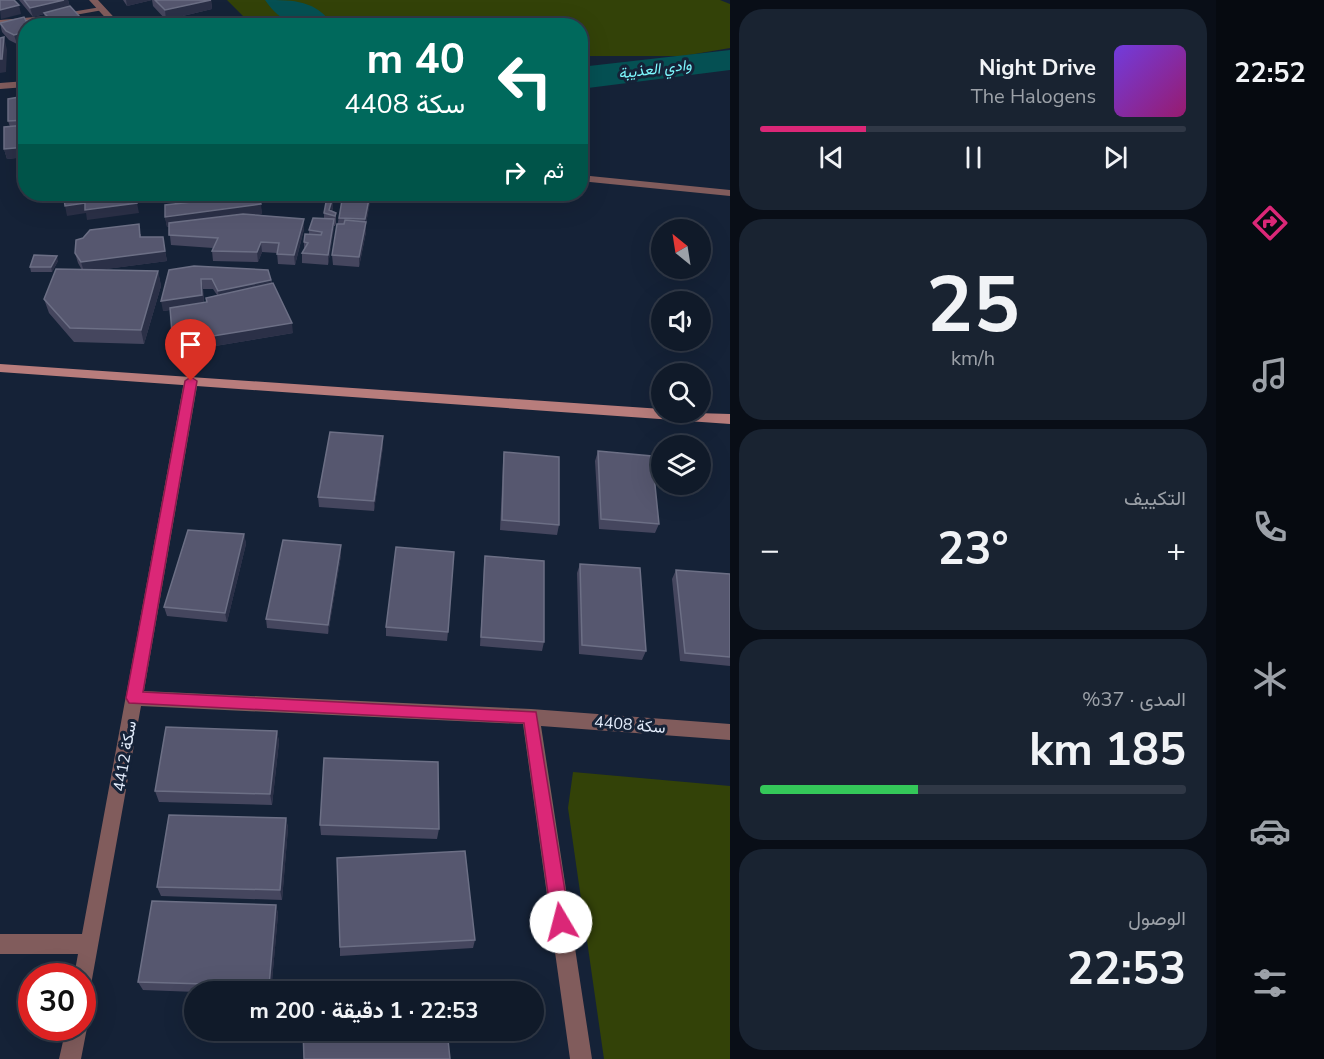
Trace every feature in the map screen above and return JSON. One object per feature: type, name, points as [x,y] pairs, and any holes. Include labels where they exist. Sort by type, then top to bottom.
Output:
[{"type":"street","points":[[93,0],[110,18]]},
{"type":"street","points":[[0,86],[18,85]]},
{"type":"street","points":[[588,179],[730,193]]},
{"type":"street","points":[[0,368],[730,419]]},
{"type":"street","name":"سكة 4412","points":[[87,963],[191,381]]},
{"type":"street","name":"سكة 4408","points":[[134,698],[531,717],[730,732]]},
{"type":"street","points":[[531,717],[581,1059]]},
{"type":"street","points":[[0,944],[90,944]]},
{"type":"street","points":[[70,1059],[73,1041]]},
{"type":"lane","points":[[47,18],[101,9]]},
{"type":"lane","points":[[0,22],[18,20]]},
{"type":"green space","points":[[227,0],[720,0],[730,4],[730,48],[683,56],[588,56],[588,18],[245,18]]},
{"type":"green space","points":[[573,772],[730,786],[730,1059],[604,1059],[568,808]]},
{"type":"building","points":[[0,0],[14,0],[19,5],[0,10]]},
{"type":"building","points":[[24,0],[64,0],[30,8]]},
{"type":"building","points":[[155,0],[211,0],[165,10]]},
{"type":"building","points":[[70,6],[81,18],[39,18],[47,16],[44,13]]},
{"type":"building","points":[[18,18],[18,34],[14,35],[6,31],[0,23]]},
{"type":"building","points":[[4,37],[2,59],[0,59],[0,38]]},
{"type":"building","points":[[18,97],[18,120],[8,121],[8,99]]},
{"type":"building","points":[[18,126],[18,148],[4,149],[4,127]]},
{"type":"building","points":[[64,201],[137,201],[137,203],[85,210],[85,203],[65,206]]},
{"type":"building","points":[[201,201],[259,201],[261,204],[165,217],[165,205]]},
{"type":"building","points":[[326,201],[332,201],[329,210],[336,213],[335,216],[324,213]]},
{"type":"building","points":[[342,201],[369,201],[365,219],[339,218]]},
{"type":"building","points":[[243,214],[304,219],[294,255],[277,254],[279,243],[261,242],[257,252],[212,251],[218,238],[169,235],[169,223]]},
{"type":"building","points":[[313,218],[334,219],[328,255],[302,253],[308,243],[304,242],[305,234],[321,235],[322,232],[309,230]]},
{"type":"building","points":[[345,220],[366,222],[359,257],[332,255],[337,224],[344,224]]},
{"type":"building","points":[[139,224],[140,237],[163,237],[165,251],[81,262],[75,253],[76,240],[83,238],[90,230]]},
{"type":"building","points":[[34,255],[57,256],[51,267],[30,267]]},
{"type":"building","points":[[194,266],[268,270],[271,280],[218,291],[212,279],[201,279],[202,295],[161,301],[169,270]]},
{"type":"building","points":[[56,269],[158,271],[141,330],[70,328],[44,299]]},
{"type":"building","points":[[273,283],[292,323],[207,337],[203,330],[196,332],[195,326],[172,333],[170,308],[207,302],[206,298]]},
{"type":"building","points":[[330,432],[383,436],[374,501],[318,497]]},
{"type":"building","points":[[598,451],[651,456],[651,495],[656,495],[659,524],[601,519]]},
{"type":"building","points":[[504,452],[559,457],[559,525],[502,520]]},
{"type":"building","points":[[188,530],[244,534],[225,613],[164,607]]},
{"type":"building","points":[[283,540],[341,545],[328,625],[266,619]]},
{"type":"building","points":[[396,547],[454,552],[448,632],[386,627]]},
{"type":"building","points":[[485,556],[544,561],[544,642],[481,637]]},
{"type":"building","points":[[580,564],[640,568],[646,651],[582,645]]},
{"type":"building","points":[[676,570],[730,574],[730,657],[685,653]]},
{"type":"building","points":[[166,727],[277,731],[270,794],[155,791]]},
{"type":"building","points":[[324,758],[438,762],[439,829],[320,825]]},
{"type":"building","points":[[169,815],[286,818],[280,890],[157,887]]},
{"type":"building","points":[[465,851],[475,940],[340,947],[337,858]]},
{"type":"building","points":[[152,901],[276,905],[269,981],[138,982]]},
{"type":"building","points":[[303,1041],[448,1041],[450,1059],[304,1059]]},
{"type":"waterway","name":"وادي العذيبة","points":[[281,0],[307,18]]},
{"type":"waterway","name":"وادي العذيبة","points":[[588,77],[730,60]]},
{"type":"route","points":[[191,381],[134,698],[531,717],[561,922]]}]
